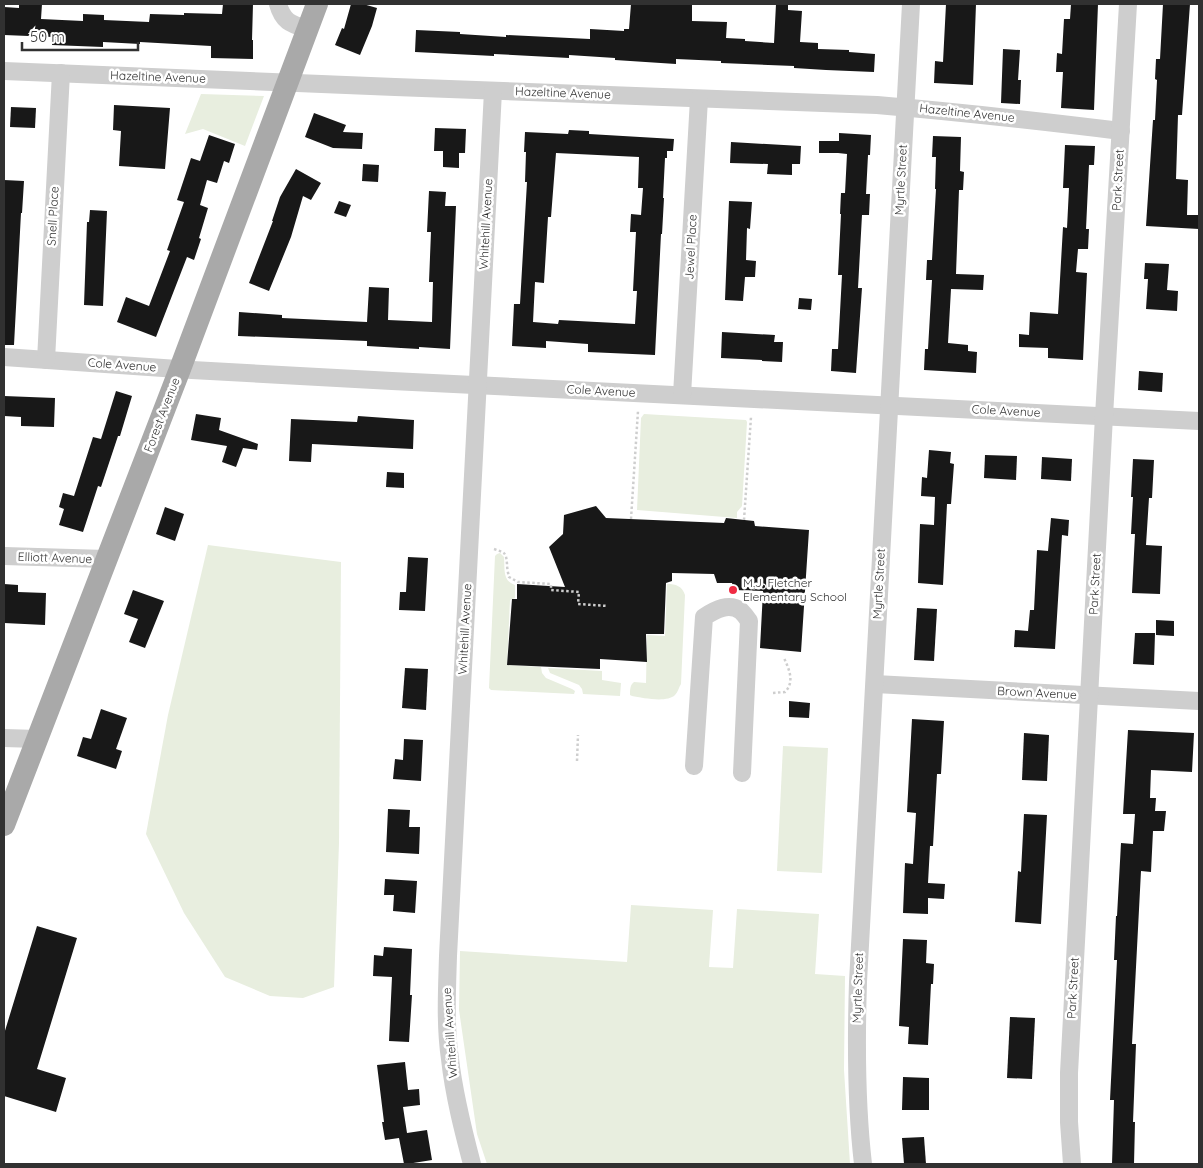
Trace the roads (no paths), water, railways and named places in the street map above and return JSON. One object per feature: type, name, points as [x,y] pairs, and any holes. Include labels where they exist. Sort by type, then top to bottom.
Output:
[{"type":"main road","name":"Forest Avenue","points":[[4,825],[180,369],[317,4]]},
{"type":"street","points":[[278,4],[280,14],[290,23],[307,29]]},
{"type":"street","name":"Myrtle Street","points":[[863,1164],[858,1105],[856,1045],[859,972],[911,4]]},
{"type":"street","name":"Park Street","points":[[1072,1164],[1069,1122],[1069,1073],[1128,4]]},
{"type":"street","name":"Hazeltine Avenue","points":[[4,71],[877,105],[1033,120],[1121,131]]},
{"type":"street","name":"Snell Place","points":[[46,360],[60,73]]},
{"type":"street","name":"Whitehill Avenue","points":[[472,1164],[454,1088],[450,1057],[447,989],[493,91]]},
{"type":"street","name":"Jewel Place","points":[[682,395],[699,98]]},
{"type":"street","name":"Cole Avenue","points":[[4,357],[180,369],[478,385],[1199,421]]},
{"type":"street","name":"Elliott Avenue","points":[[4,556],[106,559]]},
{"type":"street","points":[[694,766],[704,617],[716,609],[730,607],[741,610],[749,621],[742,773]]},
{"type":"street","name":"Brown Avenue","points":[[875,684],[1199,701]]},
{"type":"street","points":[[4,738],[37,739]]},
{"type":"place","name":"M.J. Fletcher Elementary School","points":[[733,590]]}]
